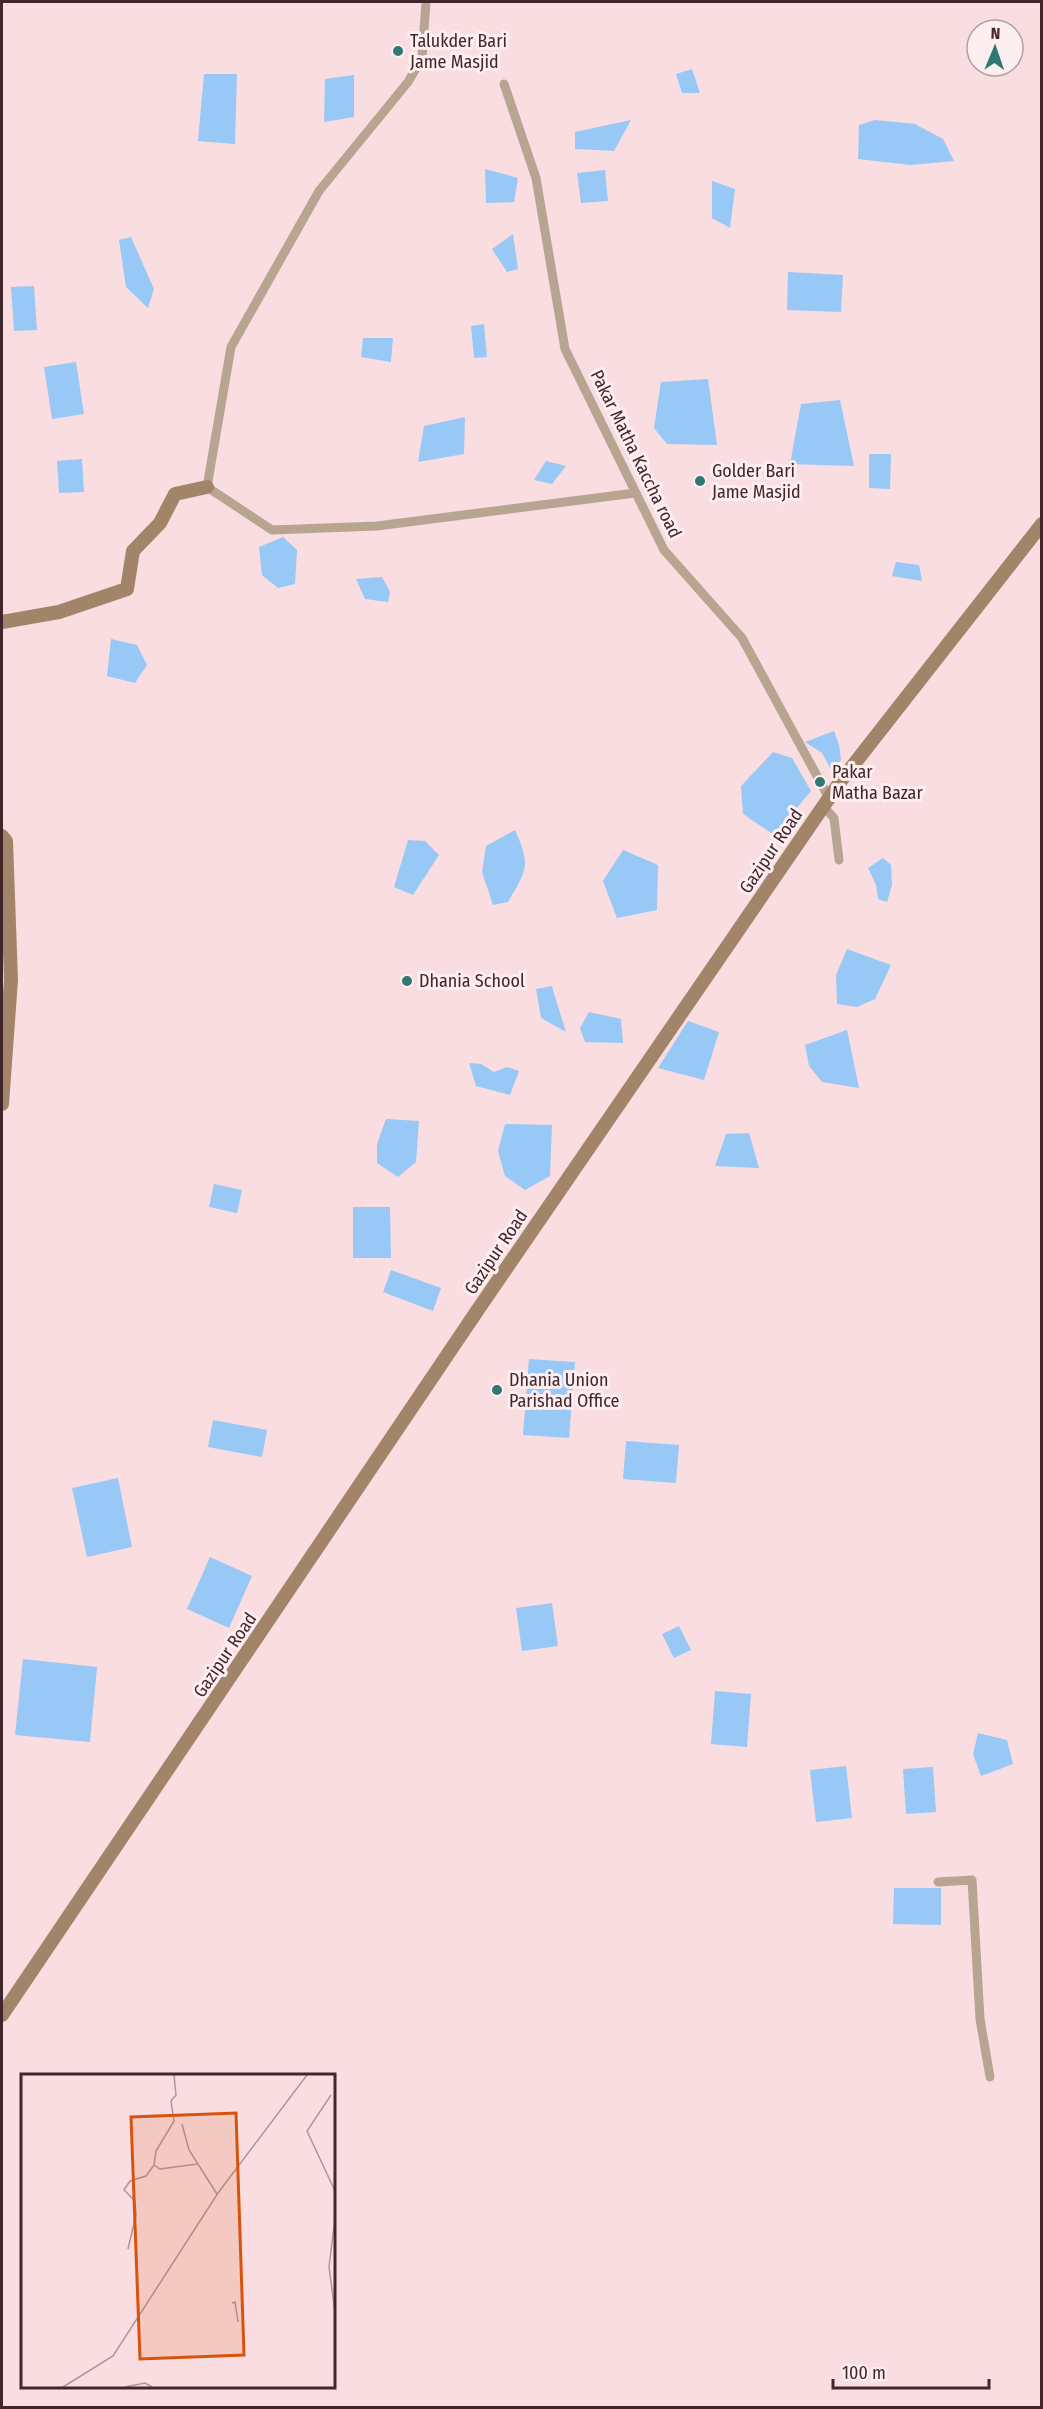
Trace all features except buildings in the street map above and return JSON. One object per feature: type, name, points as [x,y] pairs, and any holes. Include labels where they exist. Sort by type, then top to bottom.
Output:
[{"type":"street","points":[[207,487],[231,347],[319,191],[408,82],[422,58],[426,2]]},
{"type":"street","name":"Pakar Matha Kaccha road","points":[[504,84],[536,178],[565,349],[664,550],[742,638],[834,818],[839,860]]},
{"type":"street","points":[[2,622],[59,612],[127,589],[133,551],[160,522],[175,494],[207,487],[272,530],[377,526],[635,493]]},
{"type":"street","name":"Gazipur Road","points":[[2,2015],[484,1302],[826,802],[1041,524]]},
{"type":"street","points":[[2,836],[6,841],[11,980],[2,1104]]},
{"type":"street","points":[[938,1882],[972,1880],[980,2019],[990,2077]]},
{"type":"water","points":[[692,69],[700,93],[682,93],[676,74]]},
{"type":"water","points":[[204,74],[237,74],[235,144],[198,141]]},
{"type":"water","points":[[354,75],[354,117],[324,122],[325,79]]},
{"type":"water","points":[[631,120],[614,151],[575,149],[575,132]]},
{"type":"water","points":[[875,120],[915,124],[943,139],[954,161],[911,165],[858,159],[859,125]]},
{"type":"water","points":[[485,169],[518,178],[514,202],[486,203]]},
{"type":"water","points":[[605,170],[608,201],[581,203],[577,173]]},
{"type":"water","points":[[712,181],[735,189],[730,228],[712,218]]},
{"type":"water","points":[[513,234],[518,269],[507,272],[492,249]]},
{"type":"water","points":[[131,237],[154,289],[148,308],[126,287],[119,240]]},
{"type":"water","points":[[788,272],[843,275],[841,312],[787,310]]},
{"type":"water","points":[[34,286],[37,330],[14,331],[11,287]]},
{"type":"water","points":[[484,324],[487,357],[474,358],[471,326]]},
{"type":"water","points":[[363,338],[393,338],[391,362],[361,357]]},
{"type":"water","points":[[76,362],[84,414],[52,419],[44,367]]},
{"type":"water","points":[[708,379],[717,445],[667,444],[654,428],[661,382]]},
{"type":"water","points":[[840,400],[854,466],[790,464],[801,404]]},
{"type":"water","points":[[465,417],[464,454],[418,462],[424,426]]},
{"type":"water","points":[[869,454],[891,454],[890,489],[869,488]]},
{"type":"water","points":[[82,459],[84,492],[59,493],[57,461]]},
{"type":"water","points":[[546,461],[566,466],[552,484],[534,480]]},
{"type":"water","points":[[283,537],[297,550],[295,584],[278,588],[262,575],[259,547]]},
{"type":"water","points":[[896,562],[919,565],[922,581],[892,576]]},
{"type":"water","points":[[382,577],[390,592],[388,602],[365,599],[356,579]]},
{"type":"water","points":[[111,639],[137,645],[147,665],[135,683],[107,676]]},
{"type":"water","points":[[834,731],[841,760],[832,771],[822,753],[805,742]]},
{"type":"water","points":[[773,752],[792,758],[811,791],[774,835],[743,814],[741,786]]},
{"type":"water","points":[[515,830],[525,860],[523,874],[508,902],[493,905],[482,872],[486,846]]},
{"type":"water","points":[[408,840],[425,841],[439,855],[413,895],[394,887]]},
{"type":"water","points":[[623,850],[658,865],[657,910],[617,918],[603,881]]},
{"type":"water","points":[[883,858],[891,865],[892,885],[887,902],[878,899],[876,885],[868,868]]},
{"type":"water","points":[[847,949],[891,965],[875,999],[857,1007],[837,1004],[836,975]]},
{"type":"water","points":[[552,986],[566,1032],[541,1018],[536,989]]},
{"type":"water","points":[[589,1012],[621,1019],[623,1043],[585,1042],[580,1028]]},
{"type":"water","points":[[688,1021],[719,1032],[704,1080],[658,1068]]},
{"type":"water","points":[[847,1030],[859,1088],[822,1082],[809,1066],[805,1045]]},
{"type":"water","points":[[469,1063],[481,1064],[494,1072],[507,1067],[519,1071],[510,1095],[476,1086]]},
{"type":"water","points":[[386,1119],[419,1121],[416,1162],[398,1177],[377,1163],[377,1144]]},
{"type":"water","points":[[505,1124],[552,1125],[550,1176],[525,1190],[505,1176],[498,1151]]},
{"type":"water","points":[[749,1133],[759,1168],[715,1166],[726,1134]]},
{"type":"water","points":[[214,1184],[242,1190],[237,1213],[209,1207]]},
{"type":"water","points":[[353,1207],[390,1207],[391,1258],[353,1258]]},
{"type":"water","points":[[391,1270],[441,1288],[433,1311],[383,1292]]},
{"type":"water","points":[[529,1359],[575,1362],[569,1438],[523,1435]]},
{"type":"water","points":[[213,1420],[267,1430],[262,1457],[208,1447]]},
{"type":"water","points":[[626,1441],[679,1445],[676,1483],[623,1479]]},
{"type":"water","points":[[118,1478],[132,1547],[87,1557],[72,1488]]},
{"type":"water","points":[[210,1557],[252,1576],[229,1628],[187,1609]]},
{"type":"water","points":[[552,1603],[558,1646],[522,1651],[516,1608]]},
{"type":"water","points":[[679,1626],[691,1650],[674,1658],[662,1634]]},
{"type":"water","points":[[23,1659],[97,1667],[90,1742],[15,1735]]},
{"type":"water","points":[[715,1691],[751,1694],[747,1747],[711,1744]]},
{"type":"water","points":[[978,1733],[1007,1740],[1013,1764],[981,1776],[973,1754]]},
{"type":"water","points":[[846,1766],[852,1818],[816,1822],[810,1770]]},
{"type":"water","points":[[933,1767],[936,1812],[906,1814],[903,1769]]},
{"type":"water","points":[[894,1888],[941,1888],[941,1925],[893,1924]]},
{"type":"place","name":"Talukder Bari Jame Masjid","points":[[398,51]]},
{"type":"place","name":"Golder Bari Jame Masjid","points":[[700,481]]},
{"type":"place","name":"Pakar Matha Bazar","points":[[820,782]]},
{"type":"place","name":"Dhania School","points":[[407,981]]},
{"type":"place","name":"Dhania Union Parishad Office","points":[[497,1390]]}]
